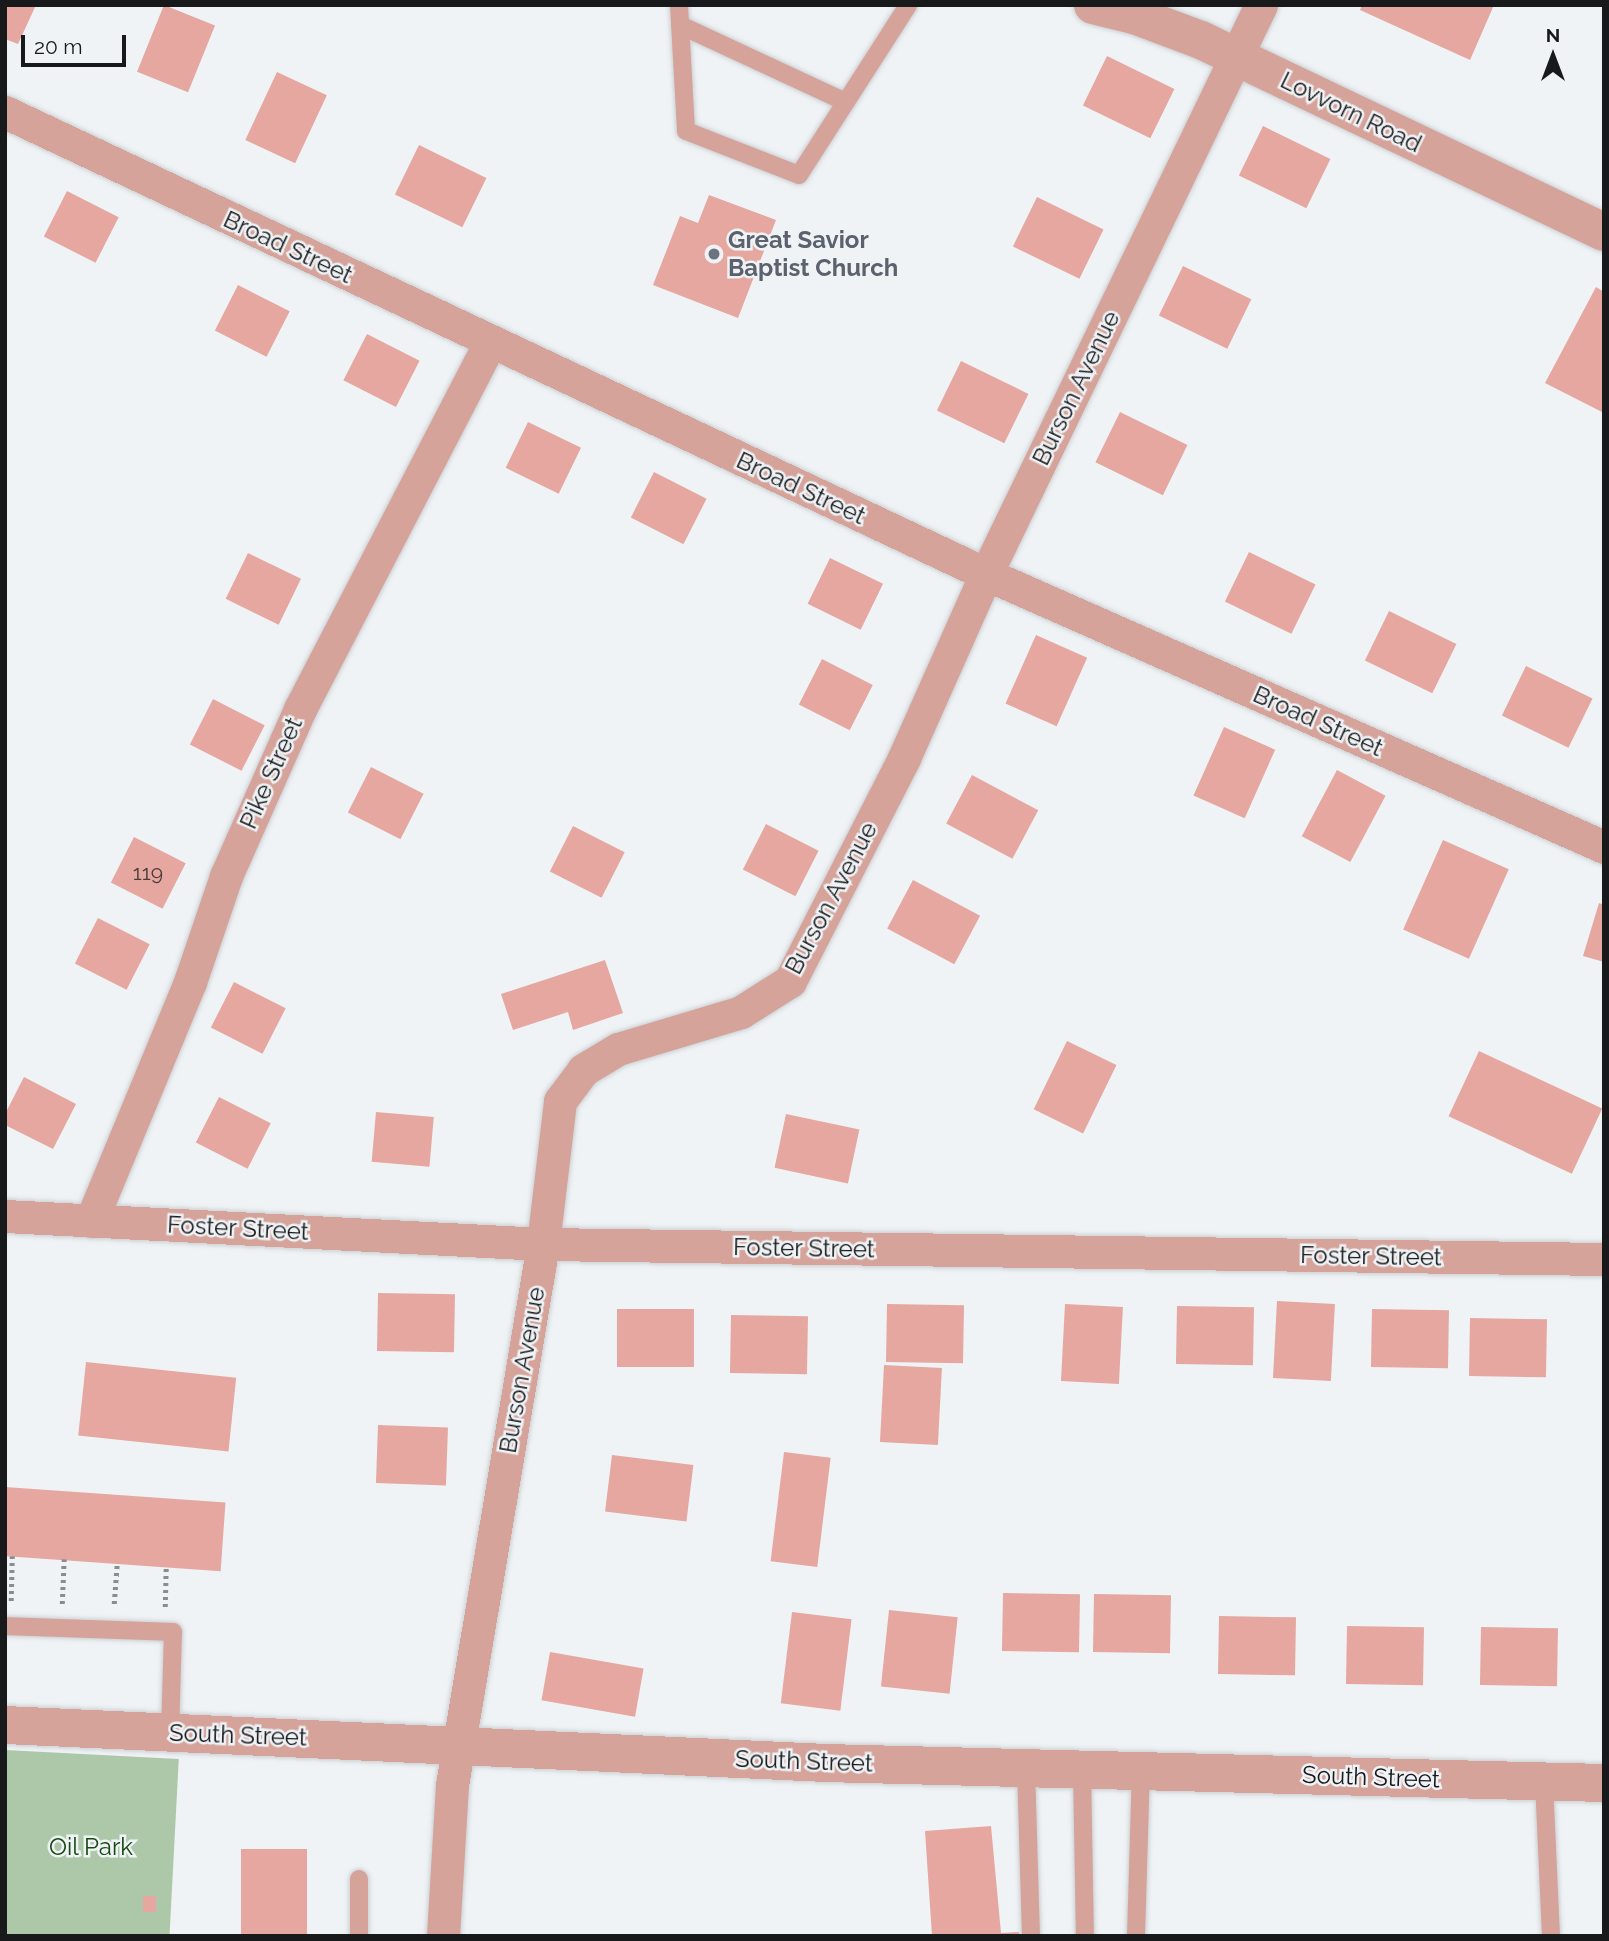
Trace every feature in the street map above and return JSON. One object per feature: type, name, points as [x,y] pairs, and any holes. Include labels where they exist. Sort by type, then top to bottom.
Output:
[{"type":"street","name":"Lovvorn Road","points":[[1093,5],[1134,15],[1236,56],[1604,232]]},
{"type":"street","name":"Burson Avenue","points":[[443,1936],[445,1859],[459,1744],[543,1244],[560,1101],[583,1070],[618,1049],[741,1012],[790,981],[904,758],[986,574],[1261,5]]},
{"type":"street","name":"Broad Street","points":[[5,113],[986,574],[1604,847]]},
{"type":"street","name":"Pike Street","points":[[91,1221],[190,982],[226,876],[300,709],[490,343]]},
{"type":"street","name":"Foster Street","points":[[5,1216],[543,1244],[1604,1259]]},
{"type":"street","name":"South Street","points":[[5,1725],[825,1763],[1604,1783]]},
{"type":"lane","points":[[679,5],[686,131],[799,175],[908,5]]},
{"type":"lane","points":[[680,25],[846,102]]},
{"type":"lane","points":[[8,1626],[173,1632],[170,1732]]},
{"type":"lane","points":[[1026,1768],[1031,1936]]},
{"type":"lane","points":[[1082,1769],[1085,1936]]},
{"type":"lane","points":[[1136,1936],[1141,1770]]},
{"type":"lane","points":[[1544,1782],[1551,1936]]},
{"type":"lane","points":[[359,1879],[359,1936]]},
{"type":"path","points":[[8,1626],[12,1556]]},
{"type":"path","points":[[60,1628],[64,1559]]},
{"type":"path","points":[[113,1630],[117,1563]]},
{"type":"path","points":[[165,1632],[166,1566]]},
{"type":"green space","name":"Oil Park","points":[[5,1750],[179,1759],[169,1936],[5,1936]]},
{"type":"building","points":[[5,5],[36,5],[18,44],[5,39]]},
{"type":"building","points":[[164,5],[215,26],[188,92],[137,72]]},
{"type":"building","points":[[1362,5],[1494,5],[1470,60],[1360,10]]},
{"type":"building","points":[[1107,56],[1174,89],[1150,138],[1083,105]]},
{"type":"building","points":[[277,72],[327,95],[295,163],[245,140]]},
{"type":"building","points":[[1263,126],[1330,159],[1306,208],[1239,175]]},
{"type":"building","points":[[419,145],[486,178],[462,227],[395,194]]},
{"type":"building","points":[[67,191],[119,217],[96,263],[44,236]]},
{"type":"building","name":"Great Savior Baptist Church","points":[[709,195],[776,220],[738,318],[653,285],[680,216],[698,223]]},
{"type":"building","points":[[1037,197],[1104,229],[1079,279],[1013,246]]},
{"type":"building","points":[[1183,266],[1251,299],[1227,349],[1159,315]]},
{"type":"building","points":[[238,285],[290,311],[267,357],[215,330]]},
{"type":"building","points":[[1596,287],[1604,292],[1604,413],[1545,383]]},
{"type":"building","points":[[367,334],[420,361],[396,407],[343,380]]},
{"type":"building","points":[[961,361],[1028,394],[1004,443],[937,410]]},
{"type":"building","points":[[1120,412],[1187,445],[1163,495],[1095,462]]},
{"type":"building","points":[[528,422],[581,448],[559,494],[506,468]]},
{"type":"building","points":[[654,472],[707,499],[683,544],[631,517]]},
{"type":"building","points":[[1249,552],[1316,584],[1291,634],[1225,601]]},
{"type":"building","points":[[248,553],[301,579],[279,625],[226,599]]},
{"type":"building","points":[[830,558],[883,584],[861,630],[808,604]]},
{"type":"building","points":[[1389,611],[1456,644],[1432,693],[1365,660]]},
{"type":"building","points":[[1036,635],[1087,658],[1057,726],[1005,704]]},
{"type":"building","points":[[822,659],[873,685],[850,730],[799,704]]},
{"type":"building","points":[[1526,666],[1593,698],[1568,748],[1502,715]]},
{"type":"building","points":[[213,699],[265,725],[242,771],[190,744]]},
{"type":"building","points":[[1224,727],[1275,750],[1245,818],[1193,796]]},
{"type":"building","points":[[371,767],[424,794],[400,839],[348,812]]},
{"type":"building","points":[[1337,770],[1386,796],[1350,862],[1302,836]]},
{"type":"building","points":[[972,775],[1038,810],[1012,859],[946,824]]},
{"type":"building","points":[[766,824],[819,851],[795,896],[743,869]]},
{"type":"building","points":[[573,826],[625,852],[602,898],[550,871]]},
{"type":"building","points":[[134,837],[186,863],[163,909],[111,882]]},
{"type":"building","points":[[1443,840],[1509,869],[1469,959],[1403,930]]},
{"type":"building","points":[[913,880],[980,916],[954,964],[887,929]]},
{"type":"building","points":[[1599,903],[1604,905],[1604,962],[1583,956]]},
{"type":"building","points":[[98,918],[150,944],[127,990],[75,963]]},
{"type":"building","points":[[605,960],[623,1013],[573,1030],[568,1012],[513,1030],[501,994]]},
{"type":"building","points":[[234,982],[286,1008],[263,1054],[211,1027]]},
{"type":"building","points":[[1067,1041],[1116,1065],[1083,1133],[1034,1109]]},
{"type":"building","points":[[1479,1051],[1602,1108],[1572,1174],[1449,1116]]},
{"type":"building","points":[[24,1077],[76,1104],[53,1149],[5,1125],[5,1114]]},
{"type":"building","points":[[219,1097],[271,1123],[248,1169],[196,1142]]},
{"type":"building","points":[[376,1112],[434,1117],[429,1167],[372,1162]]},
{"type":"building","points":[[786,1114],[859,1130],[848,1183],[775,1168]]},
{"type":"building","points":[[378,1293],[455,1294],[454,1352],[377,1351]]},
{"type":"building","points":[[1277,1301],[1335,1304],[1331,1381],[1273,1378]]},
{"type":"building","points":[[887,1304],[964,1305],[963,1363],[886,1362]]},
{"type":"building","points":[[1065,1304],[1123,1307],[1119,1384],[1061,1381]]},
{"type":"building","points":[[1177,1306],[1254,1307],[1253,1365],[1176,1364]]},
{"type":"building","points":[[617,1309],[694,1309],[694,1367],[617,1367]]},
{"type":"building","points":[[1372,1309],[1449,1310],[1448,1368],[1371,1367]]},
{"type":"building","points":[[731,1315],[808,1316],[807,1374],[730,1373]]},
{"type":"building","points":[[1470,1318],[1547,1319],[1546,1377],[1469,1376]]},
{"type":"building","points":[[86,1362],[236,1378],[228,1451],[78,1436]]},
{"type":"building","points":[[884,1365],[942,1368],[938,1445],[880,1442]]},
{"type":"building","points":[[378,1425],[448,1427],[446,1485],[376,1483]]},
{"type":"building","points":[[784,1452],[831,1458],[817,1567],[771,1561]]},
{"type":"building","points":[[612,1455],[693,1465],[686,1522],[605,1512]]},
{"type":"building","points":[[5,1487],[225,1502],[221,1571],[5,1556]]},
{"type":"building","points":[[1003,1593],[1080,1594],[1079,1652],[1002,1651]]},
{"type":"building","points":[[1094,1594],[1171,1595],[1170,1653],[1093,1652]]},
{"type":"building","points":[[889,1610],[958,1617],[950,1694],[881,1687]]},
{"type":"building","points":[[792,1612],[852,1619],[840,1711],[781,1703]]},
{"type":"building","points":[[1219,1616],[1296,1617],[1295,1675],[1218,1674]]},
{"type":"building","points":[[1347,1626],[1424,1627],[1423,1685],[1346,1684]]},
{"type":"building","points":[[1481,1627],[1558,1628],[1557,1686],[1480,1685]]},
{"type":"building","points":[[550,1652],[644,1668],[635,1717],[541,1700]]},
{"type":"building","points":[[991,1826],[1001,1933],[1019,1932],[1020,1936],[932,1936],[925,1831]]},
{"type":"building","points":[[241,1849],[307,1849],[307,1936],[241,1936]]},
{"type":"building","points":[[143,1896],[156,1896],[156,1912],[143,1912]]},
{"type":"place","name":"Great Savior Baptist Church","points":[[714,254]]}]
